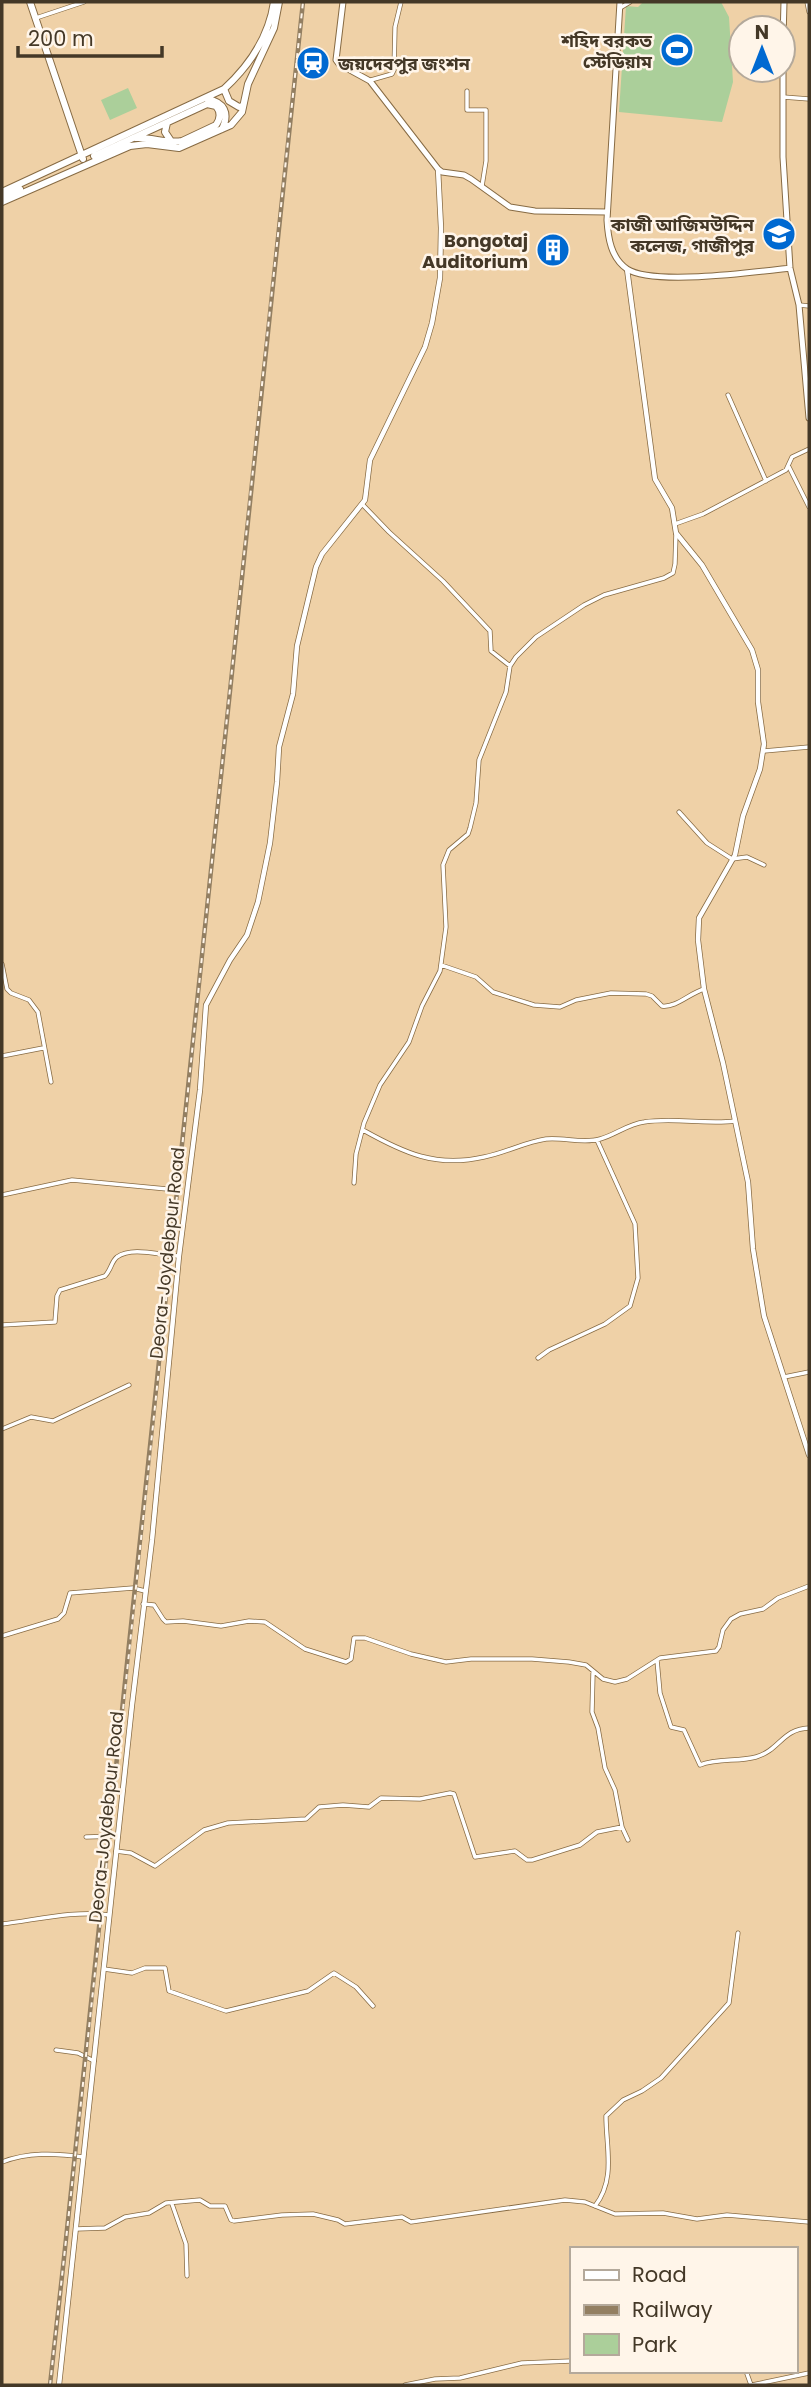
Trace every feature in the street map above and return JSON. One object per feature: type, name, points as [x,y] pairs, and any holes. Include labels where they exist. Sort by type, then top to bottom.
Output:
[{"type":"main road","points":[[30,2],[84,160]]},
{"type":"main road","points":[[84,160],[139,144],[179,148],[222,129],[238,118],[248,84],[274,27],[277,2]]},
{"type":"main road","points":[[2,200],[224,89],[252,58],[277,2]]},
{"type":"main road","points":[[343,2],[336,60],[370,81],[438,169],[464,175],[510,207],[523,210],[607,212]]},
{"type":"main road","points":[[620,5],[607,212],[612,250],[627,269],[651,277],[677,278],[790,268]]},
{"type":"main road","points":[[783,84],[783,157],[790,268],[799,305],[808,378],[809,418]]},
{"type":"main road","points":[[224,89],[229,101],[239,107],[243,106]]},
{"type":"main road","points":[[205,99],[216,101],[223,107],[226,118],[222,129]]},
{"type":"main road","points":[[2,192],[136,138],[207,104],[216,106],[219,110],[219,121],[216,125],[182,141],[136,138]]},
{"type":"main road","points":[[167,123],[165,132],[171,141]]},
{"type":"street","points":[[35,19],[84,2]]},
{"type":"street","points":[[370,81],[392,74],[394,70],[395,27],[401,2]]},
{"type":"street","points":[[620,5],[630,2]]},
{"type":"street","points":[[807,2],[809,12]]},
{"type":"street","points":[[467,92],[467,110],[486,110],[486,161],[482,186]]},
{"type":"street","points":[[783,97],[809,99]]},
{"type":"street","name":"Deora-Joydebpur Road","points":[[58,2385],[179,1256],[200,1090],[206,1004],[247,935],[258,902],[270,843],[279,747],[293,694],[297,646],[316,567],[347,520],[362,504],[368,489],[368,464],[425,347],[435,312],[441,256],[438,169]]},
{"type":"street","points":[[627,269],[655,479],[672,508],[676,533],[702,565],[755,658],[764,751],[743,816],[738,845],[699,918],[698,940],[704,989],[748,1182],[757,1277],[764,1316],[809,1455]]},
{"type":"street","points":[[799,305],[809,306]]},
{"type":"street","points":[[728,395],[766,481]]},
{"type":"street","points":[[673,525],[704,514],[766,481],[789,467],[792,457],[809,449]]},
{"type":"street","points":[[789,467],[809,507]]},
{"type":"street","points":[[362,504],[443,581],[490,631],[491,651],[510,666]]},
{"type":"street","points":[[354,1183],[356,1154],[380,1085],[409,1042],[441,965],[446,927],[443,865],[449,850],[468,834],[476,803],[479,760],[506,692],[510,666],[536,637],[584,606],[604,596],[673,573],[676,533]]},
{"type":"street","points":[[764,751],[809,747]]},
{"type":"street","points":[[678,812],[707,843],[732,859],[747,857],[764,865]]},
{"type":"street","points":[[2,964],[7,989],[29,1000],[38,1012],[51,1082]]},
{"type":"street","points":[[441,965],[476,977],[493,992],[534,1005],[560,1007],[576,1000],[611,993],[646,994],[662,1006],[670,1007],[704,989]]},
{"type":"street","points":[[2,1056],[43,1048]]},
{"type":"street","points":[[363,1130],[395,1148],[432,1161],[484,1157],[548,1139],[597,1140],[643,1122],[681,1119],[718,1123],[736,1121]]},
{"type":"street","points":[[538,1358],[549,1350],[605,1324],[630,1306],[638,1278],[635,1224],[597,1140]]},
{"type":"street","points":[[2,1195],[72,1180],[167,1189]]},
{"type":"street","points":[[2,1325],[55,1322],[60,1290],[105,1276],[115,1259],[121,1255],[138,1253],[179,1256]]},
{"type":"street","points":[[782,1377],[809,1372]]},
{"type":"street","points":[[2,1429],[31,1417],[53,1421],[129,1385]]},
{"type":"street","points":[[143,1604],[155,1605],[166,1622],[183,1621],[221,1626],[249,1621],[265,1622],[305,1649],[345,1662],[351,1659],[356,1637],[446,1662],[471,1659],[532,1659],[569,1662],[586,1665],[603,1679],[615,1682],[627,1679],[657,1660],[716,1651],[723,1630],[731,1619],[763,1609],[778,1598],[809,1586]]},
{"type":"street","points":[[2,1636],[58,1619],[64,1613],[70,1593],[133,1588],[145,1591]]},
{"type":"street","points":[[657,1660],[660,1693],[671,1727],[684,1730],[700,1765],[756,1757],[769,1751],[790,1731],[809,1728]]},
{"type":"street","points":[[593,1673],[592,1712],[605,1768],[615,1790],[622,1827],[628,1840]]},
{"type":"street","points":[[116,1852],[131,1853],[155,1866],[204,1830],[231,1822],[306,1819],[319,1807],[343,1805],[369,1808],[381,1798],[420,1799],[452,1793],[474,1856],[515,1851],[527,1860],[532,1860],[580,1845],[594,1833],[622,1827]]},
{"type":"street","points":[[86,1837],[118,1836]]},
{"type":"street","points":[[2,1924],[88,1914],[110,1915]]},
{"type":"street","points":[[595,2206],[608,2185],[606,2116],[623,2100],[661,2078],[729,2003],[738,1933]]},
{"type":"street","points":[[104,1969],[132,1973],[145,1968],[164,1968],[169,1991],[224,2011],[308,1991],[334,1973],[356,1987],[373,2006]]},
{"type":"street","points":[[56,2050],[78,2053],[94,2061]]},
{"type":"street","points":[[2,2162],[18,2156],[36,2154],[83,2157]]},
{"type":"street","points":[[76,2229],[105,2228],[127,2216],[145,2214],[162,2204],[200,2200],[212,2207],[223,2206],[232,2221],[313,2214],[345,2224],[402,2217],[411,2222],[565,2200],[585,2202],[615,2214],[663,2213],[697,2219],[727,2215],[809,2222]]},
{"type":"street","points":[[173,2204],[187,2244],[187,2276]]},
{"type":"street","points":[[405,2385],[435,2379],[460,2378],[522,2363],[570,2361]]},
{"type":"street","points":[[751,2385],[809,2372]]},
{"type":"green space","name":"শহিদ বরকত স্টেডিয়াম","points":[[643,2],[721,2],[727,14],[727,84],[732,84],[722,122],[619,112],[626,6],[638,7]]},
{"type":"green space","points":[[128,88],[137,108],[110,120],[101,100]]},
{"type":"railway","points":[[50,2385],[303,2]]},
{"type":"place","name":"শহিদ বরকত স্টেডিয়াম","points":[[677,50]]},
{"type":"place","name":"জয়দেবপুর জংশন","points":[[313,63]]},
{"type":"place","name":"কাজী আজিমউদ্দিন কলেজ, গাজীপুর","points":[[779,234]]},
{"type":"place","name":"Bongotaj Auditorium","points":[[553,250]]}]
